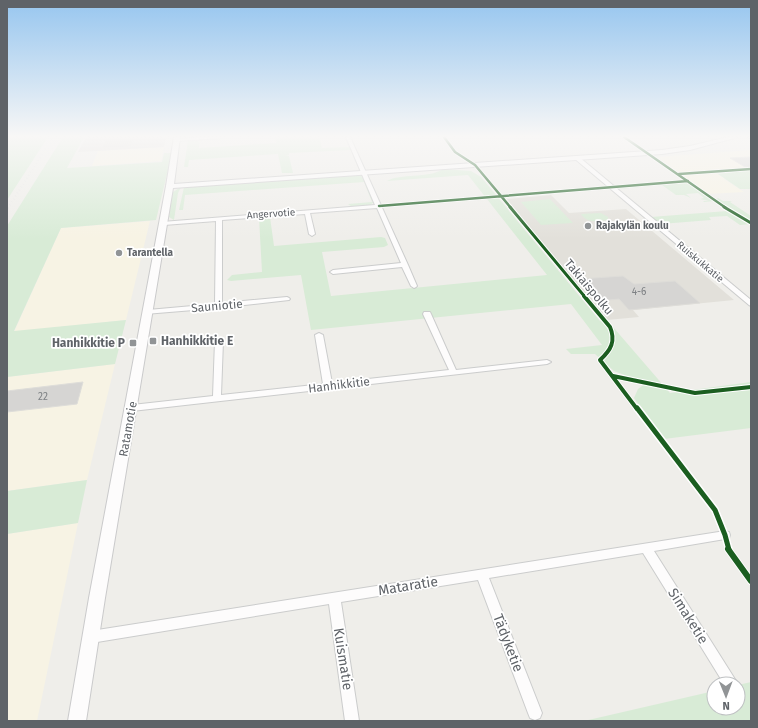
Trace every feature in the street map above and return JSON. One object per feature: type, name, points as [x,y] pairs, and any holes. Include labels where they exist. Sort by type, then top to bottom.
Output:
[{"type":"street","name":"Ratamotie","points":[[77,721],[172,171]]},
{"type":"street","points":[[170,186],[380,171]]},
{"type":"street","name":"Ruiskukkatie","points":[[592,171],[751,304]]},
{"type":"street","points":[[364,172],[414,286]]},
{"type":"street","name":"Angervotie","points":[[164,223],[379,206]]},
{"type":"street","points":[[307,212],[312,234]]},
{"type":"street","points":[[218,306],[219,218]]},
{"type":"street","points":[[333,272],[405,266]]},
{"type":"street","name":"Sauniotie","points":[[148,312],[286,299]]},
{"type":"street","points":[[428,314],[453,371]]},
{"type":"street","points":[[319,335],[328,387]]},
{"type":"street","points":[[216,398],[218,341]]},
{"type":"street","name":"Hanhikkitie","points":[[132,408],[328,387],[453,371],[547,362]]},
{"type":"street","name":"Mataratie","points":[[91,637],[725,535]]},
{"type":"street","name":"Simaketie","points":[[646,548],[726,676]]},
{"type":"street","name":"Tädyketie","points":[[482,574],[534,713]]},
{"type":"street","name":"Kuismatie","points":[[334,598],[352,721]]},
{"type":"shaded area","points":[[676,171],[714,171],[744,192],[708,194]]},
{"type":"shaded area","name":"Rajakylän koulu","points":[[551,195],[569,213],[626,209],[734,300],[633,310],[639,317],[607,320],[507,199]]},
{"type":"shaded area","points":[[150,221],[126,320],[14,332],[61,228]]},
{"type":"shaded area","points":[[115,364],[87,480],[7,491],[7,377]]},
{"type":"shaded area","points":[[78,523],[37,721],[7,721],[7,534]]},
{"type":"green space","points":[[7,171],[26,171],[7,200]]},
{"type":"green space","points":[[42,171],[168,171],[156,220],[61,228],[14,331],[126,320],[115,364],[7,377],[7,226]]},
{"type":"green space","points":[[282,171],[293,171],[293,173],[282,173]]},
{"type":"green space","points":[[471,171],[481,177],[600,321],[607,320],[670,393],[751,382],[751,428],[664,439],[634,398],[638,389],[646,383],[614,371],[595,354],[571,354],[566,349],[602,345],[571,304],[311,330],[301,275],[231,281],[227,280],[232,275],[262,272],[259,218],[270,217],[274,246],[381,237],[385,238],[388,245],[384,247],[322,252],[331,296],[547,275],[468,175],[387,181],[399,177],[437,172]]},
{"type":"green space","points":[[751,171],[751,189],[740,189],[718,174]]},
{"type":"green space","points":[[359,175],[363,177],[374,202],[369,206],[352,207],[348,204],[372,202],[364,182],[185,195],[183,210],[179,210],[184,187]]},
{"type":"green space","points":[[687,183],[714,201],[704,202],[703,201],[709,201],[700,199],[704,198],[698,193],[686,194],[691,198],[684,195],[676,195],[662,185],[619,189],[620,190],[615,188]]},
{"type":"green space","points":[[181,187],[178,193],[174,220],[169,217],[173,192]]},
{"type":"green space","points":[[718,198],[723,201],[732,201],[730,202],[751,216],[751,222],[716,199]]},
{"type":"green space","points":[[550,199],[573,223],[541,225],[521,202]]},
{"type":"green space","points":[[727,211],[751,224],[740,225],[727,216],[709,217],[711,220],[661,224],[651,217]]},
{"type":"green space","points":[[601,213],[608,217],[608,220],[590,221],[581,214]]},
{"type":"green space","points":[[87,480],[78,523],[7,534],[7,491]]},
{"type":"green space","points":[[751,682],[751,721],[584,721],[706,693],[706,716],[746,716],[746,683]]},
{"type":"building","points":[[623,276],[634,284],[675,281],[700,303],[629,310],[619,299],[599,301],[580,279]]},
{"type":"building","points":[[83,382],[77,404],[7,412],[7,391]]},
{"type":"railway","points":[[8,208],[31,171]]},
{"type":"cycle path","name":"Takiaispolku","points":[[480,171],[610,327],[613,337],[612,345],[600,360],[715,510],[725,535],[727,548],[751,581]]},
{"type":"cycle path","points":[[673,171],[729,210],[751,223]]},
{"type":"cycle path","points":[[679,174],[723,171]]},
{"type":"cycle path","points":[[379,206],[688,181]]},
{"type":"cycle path","points":[[613,376],[695,393],[751,387]]},
{"type":"place","name":"Rajakylän koulu","points":[[588,226]]},
{"type":"place","name":"Tarantella","points":[[119,253]]},
{"type":"place","name":"Hanhikkitie E","points":[[153,341]]},
{"type":"place","name":"Hanhikkitie P","points":[[133,343]]}]
